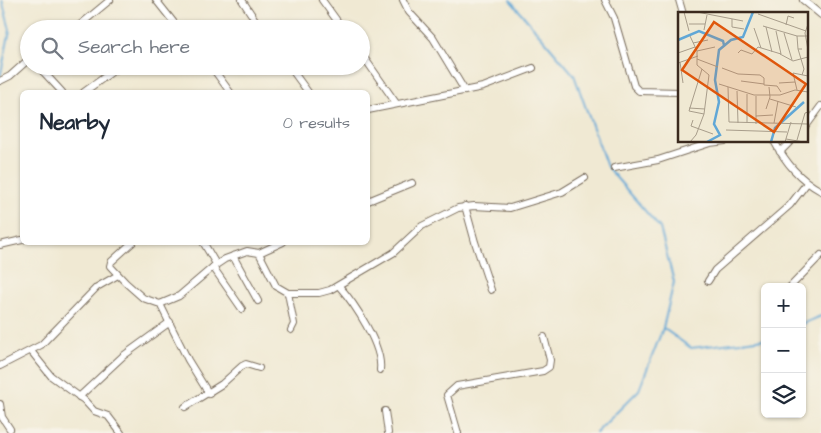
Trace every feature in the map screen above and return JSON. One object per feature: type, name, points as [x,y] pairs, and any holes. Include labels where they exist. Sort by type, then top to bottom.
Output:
[{"type":"street","points":[[85,20],[110,0]]},
{"type":"street","points":[[156,0],[170,20]]},
{"type":"street","points":[[242,0],[256,20]]},
{"type":"street","points":[[322,0],[336,20]]},
{"type":"street","points":[[403,0],[410,12],[433,38],[465,91]]},
{"type":"street","points":[[605,0],[614,18],[634,86],[639,92],[678,92]]},
{"type":"street","points":[[802,0],[821,15]]},
{"type":"street","points":[[370,66],[396,103]]},
{"type":"street","points":[[0,80],[10,76],[20,67]]},
{"type":"street","points":[[370,110],[483,87],[533,68]]},
{"type":"street","points":[[46,75],[60,90]]},
{"type":"street","points":[[87,90],[108,75]]},
{"type":"street","points":[[218,75],[229,90]]},
{"type":"street","points":[[296,75],[307,90]]},
{"type":"street","points":[[808,123],[821,106]]},
{"type":"street","points":[[614,168],[658,160],[718,142]]},
{"type":"street","points":[[775,142],[790,167],[807,183],[821,191]]},
{"type":"street","points":[[780,152],[790,142]]},
{"type":"street","points":[[259,253],[276,286],[288,292],[319,293],[339,286],[393,253],[422,226],[465,206],[510,208],[562,192],[585,178]]},
{"type":"street","points":[[370,200],[412,183]]},
{"type":"street","points":[[708,281],[715,270],[790,205],[807,183]]},
{"type":"street","points":[[465,206],[474,242],[492,290]]},
{"type":"street","points":[[0,245],[20,240]]},
{"type":"street","points":[[131,245],[111,262],[111,269],[143,298],[160,304],[188,360],[209,394]]},
{"type":"street","points":[[204,245],[214,266],[242,309]]},
{"type":"street","points":[[160,304],[179,296],[214,266],[233,256],[247,251],[259,253],[276,245]]},
{"type":"street","points":[[794,283],[821,255]]},
{"type":"street","points":[[233,256],[258,301]]},
{"type":"street","points":[[0,366],[31,351],[56,331],[97,287],[118,275]]},
{"type":"street","points":[[339,286],[358,311],[378,356],[380,370]]},
{"type":"street","points":[[288,292],[294,324],[291,330]]},
{"type":"street","points":[[80,397],[123,356],[170,322]]},
{"type":"street","points":[[458,433],[448,403],[447,395],[451,390],[457,386],[543,371],[549,367],[550,360],[544,337]]},
{"type":"street","points":[[31,351],[51,376],[80,397],[94,411],[108,416],[121,433]]},
{"type":"street","points":[[185,407],[209,394],[242,366],[246,364],[258,368]]},
{"type":"street","points":[[0,404],[2,417],[10,428]]},
{"type":"street","points":[[385,411],[388,433]]},
{"type":"waterway","points":[[0,78],[10,30],[2,0]]},
{"type":"waterway","points":[[510,0],[574,75],[607,167],[660,228],[674,282],[663,328],[639,390],[596,433]]},
{"type":"waterway","points":[[806,322],[821,316]]},
{"type":"waterway","points":[[663,328],[691,348],[761,339]]}]
